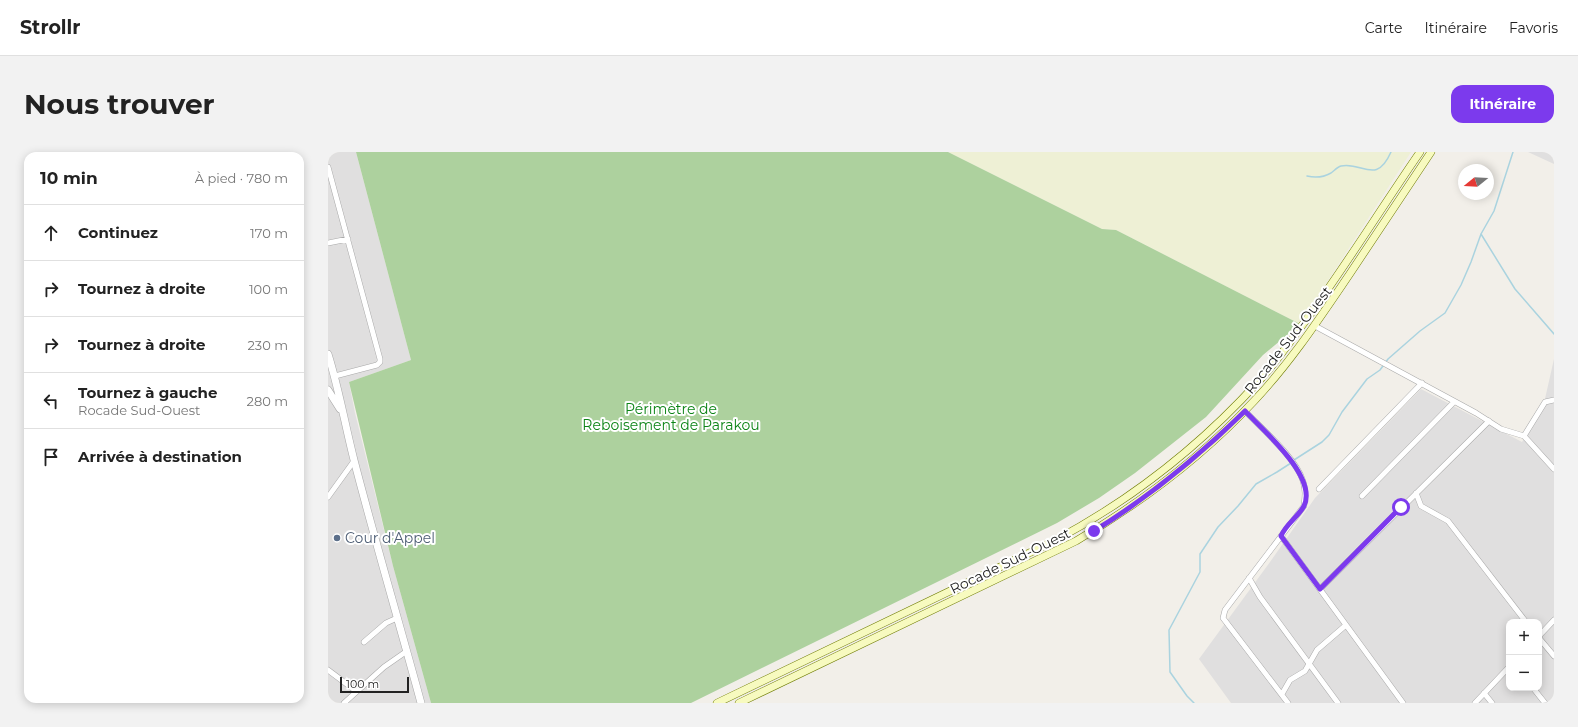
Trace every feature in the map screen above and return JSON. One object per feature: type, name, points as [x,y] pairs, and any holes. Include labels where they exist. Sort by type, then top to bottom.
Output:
[{"type":"main road","name":"Rocade Sud-Ouest","points":[[717,703],[1054,541],[1106,512],[1158,476],[1209,432],[1259,382],[1325,293],[1420,152]]},
{"type":"main road","name":"Rocade Sud-Ouest","points":[[739,703],[1076,541],[1117,517],[1155,490],[1204,451],[1245,411],[1269,384],[1315,326],[1432,152]]},
{"type":"street","points":[[328,167],[380,362],[377,365],[335,378],[332,384],[328,387]]},
{"type":"street","points":[[328,243],[348,239]]},
{"type":"street","points":[[1315,326],[1422,383],[1501,429],[1524,436],[1554,468]]},
{"type":"street","points":[[328,354],[354,461],[420,703]]},
{"type":"street","points":[[1320,490],[1422,383]]},
{"type":"street","points":[[328,390],[342,412]]},
{"type":"street","points":[[1524,436],[1545,402],[1554,400]]},
{"type":"street","points":[[1362,496],[1454,402]]},
{"type":"street","points":[[1245,411],[1288,457],[1303,479],[1306,497],[1304,506],[1225,610],[1223,618],[1288,703]]},
{"type":"street","points":[[1320,589],[1489,421]]},
{"type":"street","points":[[328,497],[354,461]]},
{"type":"street","points":[[1416,493],[1421,506],[1448,521],[1524,619]]},
{"type":"street","points":[[1281,536],[1403,703]]},
{"type":"street","points":[[1249,578],[1260,597],[1338,703]]},
{"type":"street","points":[[364,642],[386,623],[397,618]]},
{"type":"street","points":[[1542,634],[1554,620]]},
{"type":"street","points":[[1282,694],[1290,680],[1305,671],[1317,650],[1346,625]]},
{"type":"street","points":[[1542,641],[1554,656]]},
{"type":"street","points":[[344,703],[384,667],[407,651]]},
{"type":"street","points":[[328,670],[356,691]]},
{"type":"street","points":[[1475,703],[1506,670]]},
{"type":"street","points":[[1535,691],[1545,703]]},
{"type":"street","points":[[1484,693],[1492,703]]},
{"type":"shaded area","points":[[328,152],[356,152],[411,360],[349,382],[355,413],[393,566],[431,703],[328,703]]},
{"type":"shaded area","points":[[1528,152],[1554,152],[1554,164]]},
{"type":"shaded area","points":[[1554,359],[1554,703],[1231,703],[1199,659],[1315,498],[1421,389],[1522,442],[1542,412]]},
{"type":"green space","name":"Périmètre de Reboisement de Parakou","points":[[356,152],[948,152],[1102,229],[1116,230],[1300,324],[1263,355],[1206,417],[1135,473],[1099,498],[1057,523],[691,703],[431,703],[393,566],[349,382],[411,360]]},
{"type":"green space","points":[[948,152],[1411,152],[1300,324],[1116,230],[1102,229]]},
{"type":"waterway","points":[[1307,176],[1316,177],[1325,175],[1341,166],[1349,165],[1374,170],[1380,168],[1391,152]]},
{"type":"waterway","points":[[1294,460],[1322,442],[1329,435],[1342,412],[1367,379],[1380,370],[1388,359],[1420,331],[1445,313],[1461,285],[1481,234],[1494,211],[1513,152]]},
{"type":"waterway","points":[[1481,234],[1515,289],[1554,334]]},
{"type":"waterway","points":[[1194,703],[1187,696],[1170,672],[1169,630],[1200,572],[1200,554],[1218,527],[1256,484],[1291,463]]},
{"type":"place","name":"Cour d'Appel","points":[[337,538]]},
{"type":"route","points":[[1094,531],[1155,490],[1204,451],[1245,411],[1288,457],[1303,479],[1306,497],[1304,506],[1281,536],[1320,589],[1401,507]]}]
